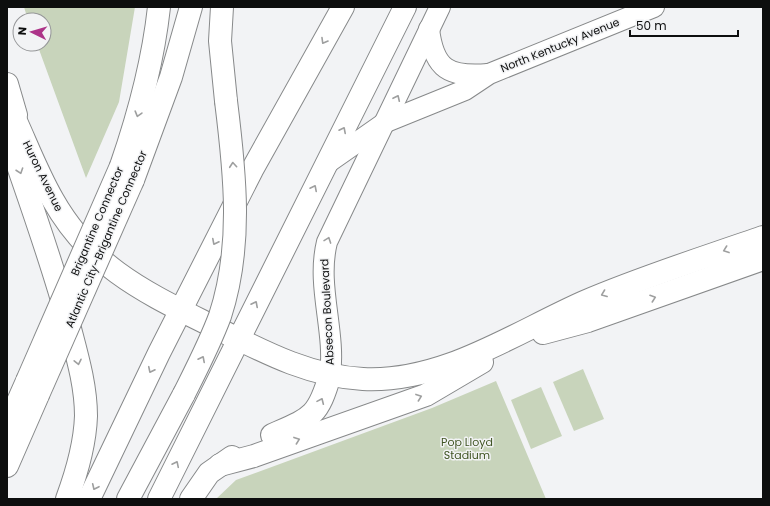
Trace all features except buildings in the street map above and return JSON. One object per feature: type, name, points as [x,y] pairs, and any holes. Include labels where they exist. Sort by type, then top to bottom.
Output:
[{"type":"main road","name":"Brigantine Connector","points":[[7,426],[33,388],[127,173],[153,52],[159,7]]},
{"type":"main road","points":[[147,145],[168,46],[174,7]]},
{"type":"main road","name":"Atlantic City–Brigantine Connector","points":[[127,173],[147,145],[171,77],[191,7]]},
{"type":"main road","points":[[128,499],[184,394],[213,334],[225,299],[232,264],[236,201],[220,41],[222,7]]},
{"type":"main road","points":[[89,499],[181,310],[260,157],[344,7]]},
{"type":"main road","points":[[159,499],[405,7]]},
{"type":"main road","name":"Huron Avenue","points":[[7,84],[14,131]]},
{"type":"main road","name":"Huron Avenue","points":[[7,102],[14,131],[52,199],[88,249],[131,283],[238,339],[291,363],[330,376],[365,379],[408,375],[444,365],[495,346]]},
{"type":"main road","points":[[14,131],[82,378],[85,404],[85,432],[80,460],[68,499]]},
{"type":"main road","points":[[495,346],[604,294],[763,237]]},
{"type":"main road","points":[[495,346],[588,321],[763,259]]},
{"type":"main road","points":[[220,465],[254,456],[426,395],[524,338]]},
{"type":"main road","name":"Absecon Boulevard","points":[[191,499],[201,483],[220,465],[250,444],[310,417],[321,404],[330,376]]},
{"type":"main road","points":[[7,466],[33,388]]},
{"type":"street","name":"Absecon Boulevard","points":[[330,376],[332,347],[323,269],[324,251],[330,234],[386,122],[440,7]]},
{"type":"street","name":"North Kentucky Avenue","points":[[326,164],[386,122],[465,90],[489,74],[654,7]]},
{"type":"street","name":"North Kentucky Avenue","points":[[430,29],[435,56],[445,67],[466,76],[489,74]]},
{"type":"green space","points":[[24,7],[135,7],[119,102],[86,178],[40,52],[52,52],[52,12],[26,12]]},
{"type":"green space","points":[[583,369],[604,419],[574,431],[553,382]]},
{"type":"green space","name":"Pop Lloyd Stadium","points":[[496,381],[546,499],[216,499],[236,480],[432,408]]},
{"type":"green space","points":[[541,387],[562,436],[531,449],[511,400]]}]
